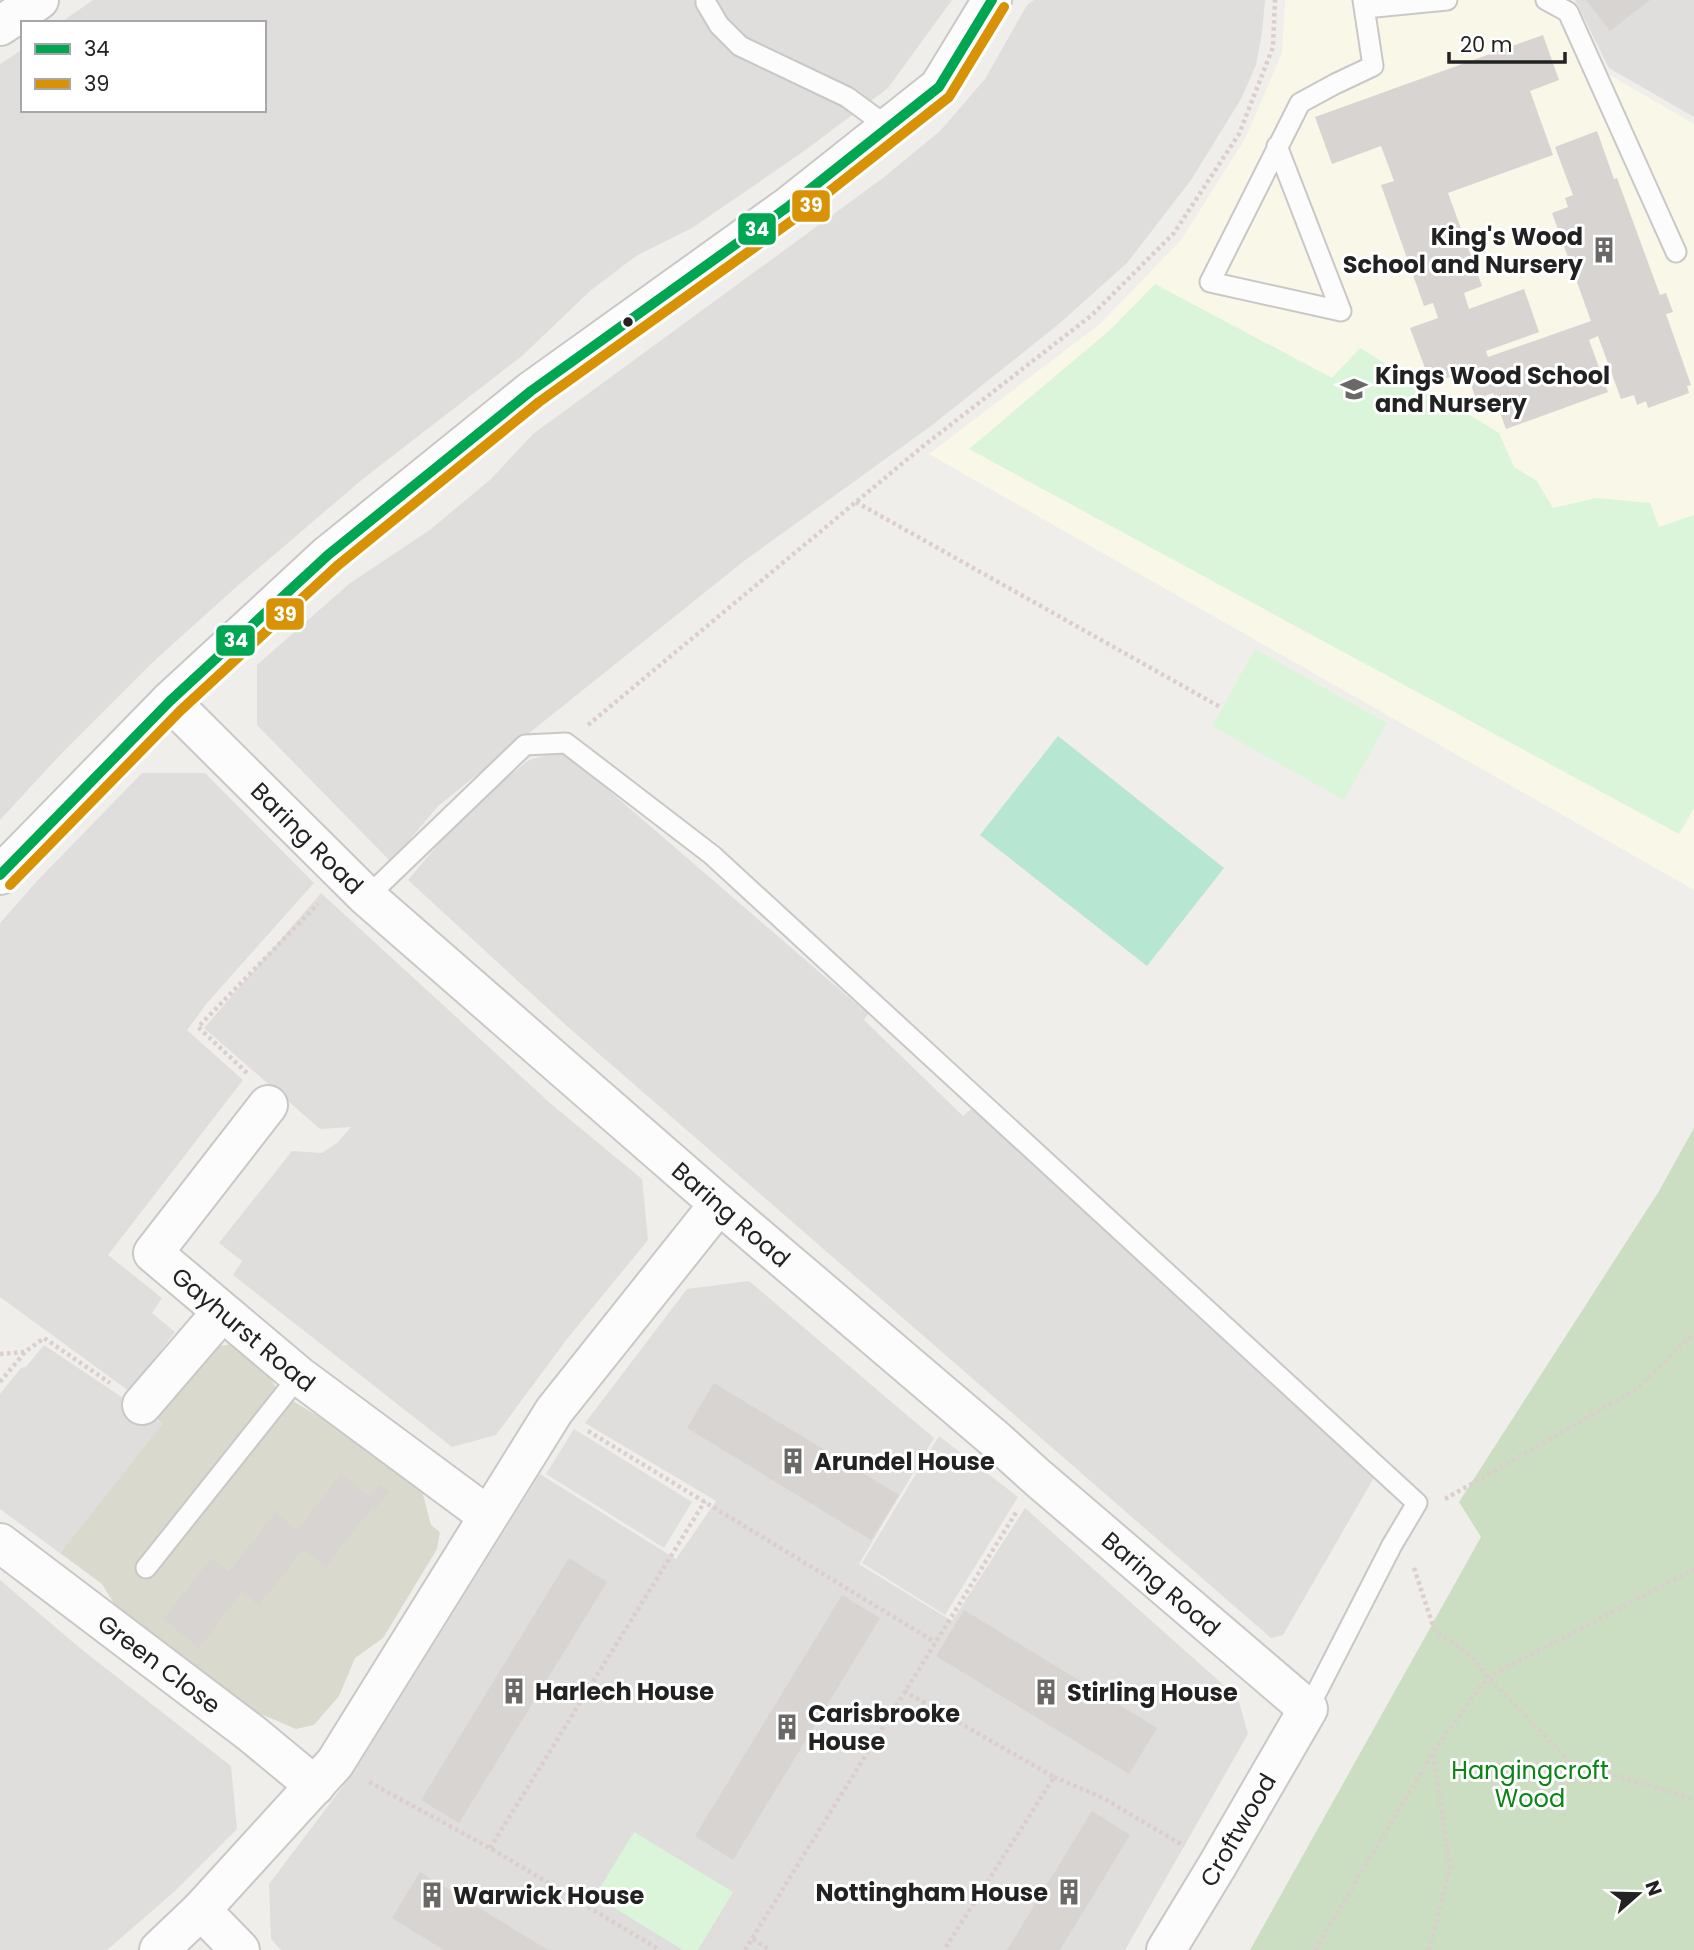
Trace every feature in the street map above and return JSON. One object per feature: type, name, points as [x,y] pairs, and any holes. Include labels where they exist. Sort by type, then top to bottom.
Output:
[{"type":"street","points":[[0,26],[38,0]]},
{"type":"street","points":[[0,875],[170,701],[328,555],[521,400],[789,206],[939,87],[992,0]]},
{"type":"street","name":"Baring Road","points":[[170,701],[357,886],[719,1204],[1308,1709]]},
{"type":"street","name":"Gayhurst Road","points":[[268,1105],[153,1253],[299,1376],[488,1516]]},
{"type":"street","points":[[159,1950],[201,1910],[335,1763],[554,1411],[719,1204]]},
{"type":"street","points":[[142,1405],[222,1312]]},
{"type":"street","name":"Green Close","points":[[0,1543],[251,1733],[315,1786]]},
{"type":"street","name":"Croftwood","points":[[1166,1950],[1308,1709]]},
{"type":"street","points":[[201,1910],[240,1950]]},
{"type":"lane","points":[[706,0],[719,25],[740,46],[846,97],[888,127]]},
{"type":"lane","points":[[1277,146],[1341,311],[1210,282],[1277,146],[1300,103],[1373,66],[1364,4],[1447,0]]},
{"type":"lane","points":[[1546,0],[1568,12],[1676,252]]},
{"type":"lane","points":[[357,886],[526,745],[566,743],[712,855],[1423,1495],[1392,1545],[1308,1709]]},
{"type":"lane","points":[[146,1567],[299,1376]]},
{"type":"path","points":[[566,743],[922,447],[1092,315],[1174,233],[1239,134],[1273,47],[1275,0]]},
{"type":"path","points":[[856,502],[1222,708]]},
{"type":"path","points":[[268,1105],[256,1081],[198,1027],[357,886]]},
{"type":"path","points":[[1423,1495],[1440,1502],[1637,1389],[1694,1334]]},
{"type":"path","points":[[0,1382],[25,1352],[44,1338],[142,1405]]},
{"type":"path","points":[[0,1354],[25,1352]]},
{"type":"path","points":[[554,1411],[935,1642]]},
{"type":"path","points":[[745,1950],[1038,1478]]},
{"type":"path","points":[[490,1848],[705,1501]]},
{"type":"path","points":[[1392,1545],[1415,1569],[1434,1629],[1472,1656],[1488,1677],[1569,1761],[1694,1799]]},
{"type":"path","points":[[1315,1950],[1433,1752],[1488,1677],[1694,1569]]},
{"type":"path","points":[[904,1691],[1054,1777],[1103,1798],[1170,1838]]},
{"type":"path","points":[[1429,1950],[1450,1868],[1433,1752]]},
{"type":"path","points":[[944,1950],[1054,1777]]},
{"type":"path","points":[[385,1791],[490,1848],[660,1950]]},
{"type":"path","points":[[752,1939],[770,1950]]},
{"type":"shaded area","points":[[93,0],[952,0],[888,88],[800,154],[692,228],[636,256],[590,291],[522,356],[364,478],[234,589],[153,662],[0,820],[0,64],[21,50],[21,112],[266,112],[266,21],[63,21]]},
{"type":"shaded area","points":[[1034,0],[1265,0],[1256,65],[1241,99],[1191,180],[1127,263],[1060,323],[931,426],[744,561],[438,806],[391,862],[257,725],[257,665],[350,583],[431,529],[491,479],[533,434],[883,178],[940,131],[985,79],[1027,5]]},
{"type":"shaded area","name":"Kings Wood School and Nursery","points":[[1285,0],[1566,0],[1601,70],[1694,124],[1694,890],[929,454],[1100,324],[1181,240],[1245,139],[1282,53]]},
{"type":"shaded area","points":[[1575,0],[1694,0],[1694,117],[1609,68]]},
{"type":"shaded area","points":[[562,750],[868,1014],[864,1020],[963,1116],[972,1108],[1098,1216],[1376,1474],[1283,1635],[1271,1638],[568,1027],[408,880],[470,807],[529,760]]},
{"type":"shaded area","points":[[142,773],[205,773],[314,883],[207,1003],[187,1030],[243,1080],[108,1255],[162,1298],[152,1313],[175,1332],[129,1391],[0,1297],[0,923]]},
{"type":"shaded area","points":[[321,893],[550,1103],[642,1179],[648,1240],[567,1339],[496,1435],[452,1447],[233,1275],[242,1261],[219,1243],[292,1151],[322,1153],[337,1143],[351,1127],[320,1129],[204,1028]]},
{"type":"shaded area","points":[[749,1281],[934,1438],[859,1564],[952,1621],[1025,1508],[1238,1698],[1248,1734],[1125,1950],[281,1950],[271,1939],[269,1884],[356,1769],[540,1474],[676,1559],[716,1501],[585,1423],[687,1289]]},
{"type":"shaded area","points":[[239,1343],[255,1355],[280,1393],[347,1434],[421,1487],[431,1525],[440,1532],[437,1549],[383,1638],[355,1658],[339,1696],[314,1725],[296,1729],[245,1707],[116,1607],[102,1584],[60,1553],[162,1424],[149,1412],[186,1384],[198,1363],[219,1346]]},
{"type":"shaded area","points":[[44,1345],[162,1424],[60,1553],[0,1509],[0,1394]]},
{"type":"shaded area","points":[[574,1429],[692,1502],[664,1548],[546,1474]]},
{"type":"shaded area","points":[[939,1436],[1018,1497],[945,1615],[862,1563]]},
{"type":"shaded area","points":[[0,1580],[81,1649],[231,1766],[237,1829],[175,1891],[107,1950],[0,1950]]},
{"type":"green space","points":[[1155,284],[1332,378],[1360,348],[1499,433],[1514,467],[1537,481],[1553,508],[1596,498],[1650,503],[1659,527],[1694,515],[1694,808],[1679,834],[969,449],[1110,330]]},
{"type":"green space","points":[[1255,649],[1387,723],[1344,800],[1212,726]]},
{"type":"green space","points":[[1058,736],[1224,868],[1147,966],[980,835]]},
{"type":"green space","name":"Hangingcroft Wood","points":[[1694,1128],[1694,1950],[1250,1950],[1481,1537],[1459,1502],[1659,1191]]},
{"type":"green space","points":[[634,1832],[733,1892],[698,1950],[683,1950],[595,1896]]},
{"type":"building","points":[[1586,0],[1650,0],[1610,31]]},
{"type":"building","name":"King's Wood School and Nursery","points":[[1543,35],[1559,80],[1530,91],[1553,155],[1448,193],[1482,286],[1464,293],[1469,309],[1524,289],[1539,332],[1486,351],[1488,357],[1591,321],[1552,213],[1568,207],[1565,198],[1573,195],[1555,147],[1597,131],[1660,295],[1666,293],[1673,312],[1666,314],[1691,385],[1687,386],[1689,393],[1648,408],[1646,401],[1637,405],[1634,395],[1621,399],[1598,336],[1589,340],[1608,392],[1506,429],[1493,393],[1476,399],[1466,371],[1431,384],[1410,328],[1438,318],[1433,303],[1424,306],[1381,185],[1394,181],[1381,146],[1332,164],[1315,117]]},
{"type":"building","name":"Arundel House","points":[[714,1383],[899,1495],[871,1540],[687,1428]]},
{"type":"building","points":[[341,1474],[370,1496],[379,1484],[389,1491],[375,1509],[372,1507],[326,1567],[303,1549],[259,1605],[242,1592],[199,1648],[163,1619],[211,1558],[229,1572],[275,1513],[297,1530]]},
{"type":"building","name":"Harlech House","points":[[569,1558],[607,1582],[459,1823],[421,1800]]},
{"type":"building","name":"Carisbrooke House","points":[[842,1595],[880,1618],[733,1860],[695,1836]]},
{"type":"building","name":"Stirling House","points":[[964,1610],[1157,1728],[1129,1774],[936,1656]]},
{"type":"building","name":"Nottingham House","points":[[1092,1811],[1130,1835],[1060,1950],[1007,1950]]},
{"type":"building","name":"Warwick House","points":[[420,1872],[548,1950],[444,1950],[392,1918]]},
{"type":"transit line","name":"34","points":[[0,875],[170,701],[328,555],[531,391],[789,206],[939,87],[992,0]]},
{"type":"transit line","name":"39","points":[[10,885],[180,711],[337,566],[539,402],[797,217],[949,97],[1004,7]]},
{"type":"place","name":"King's Wood School and Nursery","points":[[1604,250]]},
{"type":"place","name":"Kings Wood School and Nursery","points":[[1354,389]]},
{"type":"place","name":"Arundel House","points":[[793,1461]]},
{"type":"place","name":"Harlech House","points":[[514,1691]]},
{"type":"place","name":"Stirling House","points":[[1046,1692]]},
{"type":"place","name":"Carisbrooke House","points":[[787,1727]]},
{"type":"place","name":"Nottingham House","points":[[1069,1892]]},
{"type":"place","name":"Warwick House","points":[[432,1895]]}]
